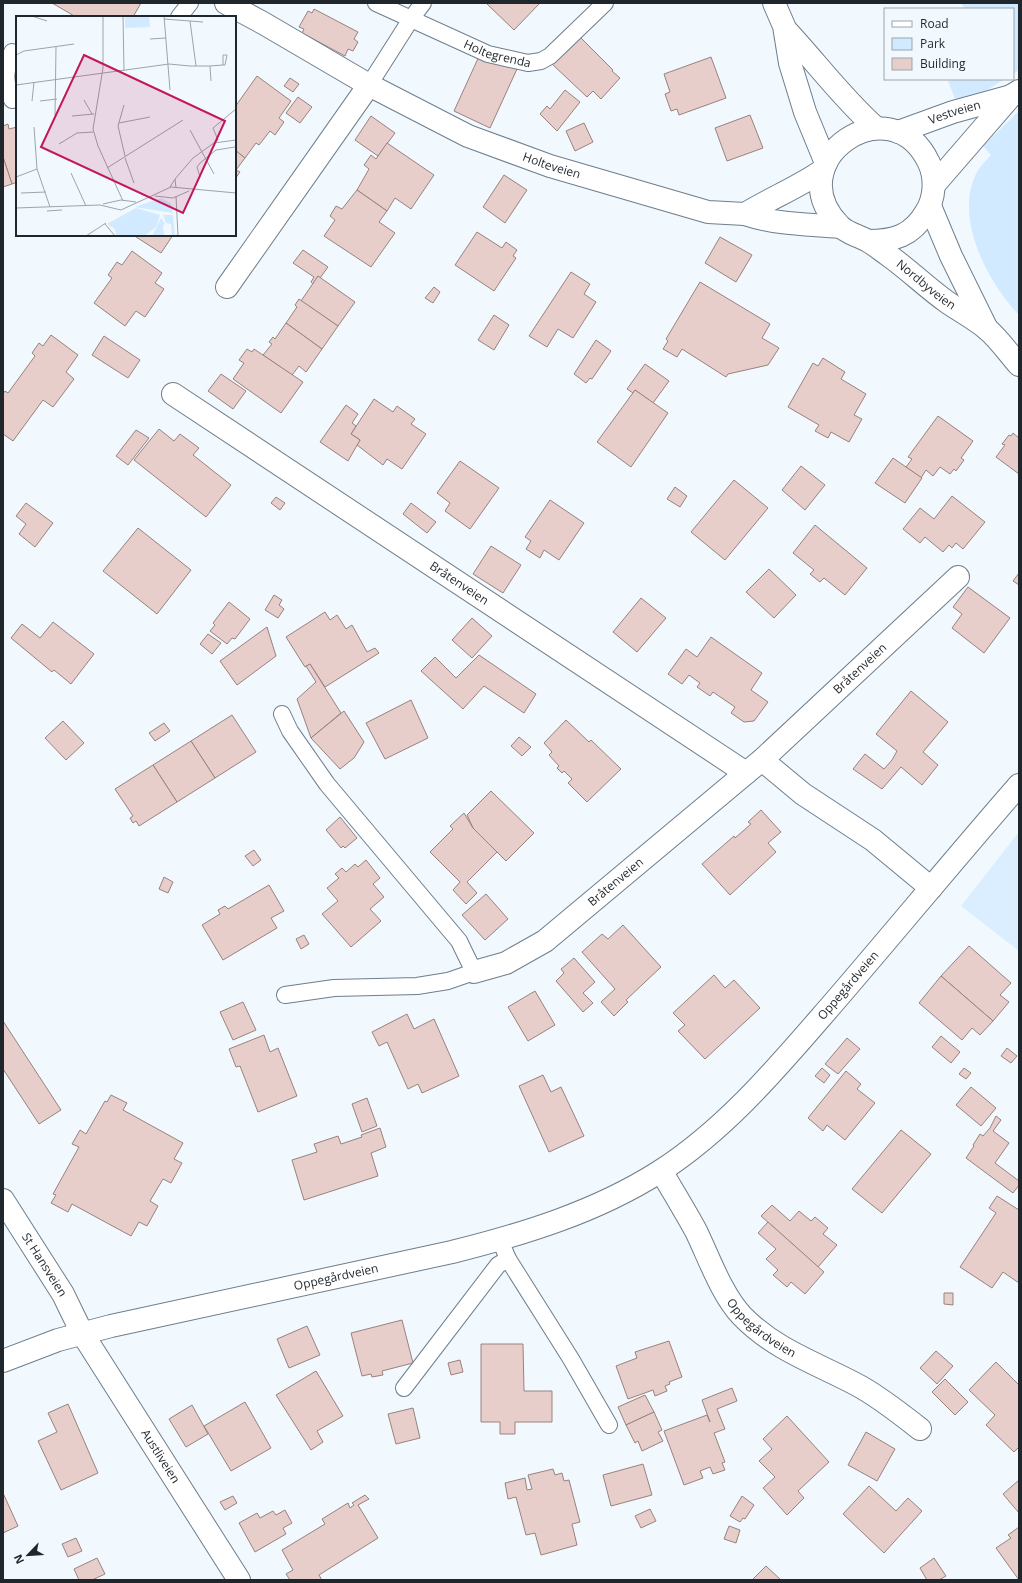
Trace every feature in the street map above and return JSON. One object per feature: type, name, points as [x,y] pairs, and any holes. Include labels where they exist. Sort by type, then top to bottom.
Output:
[{"type":"street","name":"Holteveien","points":[[226,3],[369,85],[468,136],[550,166],[708,212],[745,214],[766,221],[783,223],[840,227]]},
{"type":"street","name":"Nordbyveien","points":[[774,3],[785,29],[790,63],[805,112],[825,166]]},
{"type":"street","name":"Nordbyveien","points":[[785,29],[859,113],[876,128]]},
{"type":"street","points":[[227,287],[369,85]]},
{"type":"street","name":"Vestveien","points":[[898,132],[952,112],[1015,93]]},
{"type":"street","name":"Vestveien","points":[[934,185],[1015,93]]},
{"type":"street","name":"Nordbyveien","points":[[868,241],[887,241],[905,235],[920,223],[930,206],[934,185],[932,168],[924,153],[913,141],[898,132],[876,128],[861,131],[846,138],[834,149],[825,166],[822,186],[824,201],[830,215],[840,227],[853,236],[868,241],[900,264],[946,301],[987,329],[1019,365]]},
{"type":"street","points":[[745,214],[774,197],[804,183],[825,166]]},
{"type":"street","name":"Nordbyveien","points":[[930,206],[951,256],[987,329]]},
{"type":"street","name":"Bråtenveien","points":[[173,394],[754,767],[803,794],[873,840],[931,888]]},
{"type":"street","name":"Bråtenveien","points":[[474,972],[506,963],[545,941],[754,767],[958,577]]},
{"type":"street","name":"Oppegårdveien","points":[[3,1361],[82,1333],[504,1249],[638,1185],[661,1171],[717,1128],[753,1092],[825,1013],[1019,785]]},
{"type":"street","name":"Oppegårdveien","points":[[661,1171],[740,1315],[758,1332],[777,1346],[861,1387],[888,1404],[920,1429]]},
{"type":"street","name":"St Hansveien","points":[[3,1200],[63,1294],[82,1333]]},
{"type":"street","name":"Austliveien","points":[[82,1333],[239,1580]]},
{"type":"lane","points":[[180,16],[190,3]]},
{"type":"lane","points":[[248,3],[263,23]]},
{"type":"lane","name":"Holtegrenda","points":[[376,3],[488,54],[528,63],[550,56],[605,3]]},
{"type":"lane","points":[[369,85],[411,19],[423,3]]},
{"type":"lane","points":[[11,51],[5,74],[6,85],[12,100]]},
{"type":"lane","points":[[282,714],[290,731],[327,784],[459,941],[474,972]]},
{"type":"lane","name":"Bråtenveien","points":[[285,995],[334,988],[417,986],[448,981],[474,972]]},
{"type":"lane","points":[[404,1388],[498,1265],[504,1249]]},
{"type":"lane","points":[[504,1249],[571,1358],[609,1425]]},
{"type":"shaded area","points":[[1019,832],[1019,951],[961,906]]},
{"type":"green space","points":[[961,3],[1019,3],[1019,70],[1014,73],[1014,8],[964,8]]},
{"type":"green space","points":[[1003,80],[987,90],[955,99],[948,81]]},
{"type":"green space","points":[[1019,111],[1019,315],[1007,302],[986,268],[972,230],[969,211],[970,192],[976,174],[991,155],[983,146]]},
{"type":"building","points":[[52,3],[141,3],[134,16],[74,16]]},
{"type":"building","points":[[486,3],[540,3],[514,30]]},
{"type":"building","points":[[314,9],[358,32],[354,39],[358,42],[353,51],[348,49],[345,56],[302,33],[304,29],[299,27],[308,11],[312,13]]},
{"type":"building","points":[[579,36],[620,78],[601,99],[593,91],[587,97],[552,64]]},
{"type":"building","points":[[481,52],[517,69],[490,128],[454,111]]},
{"type":"building","points":[[711,57],[726,98],[679,115],[677,109],[671,111],[665,94],[670,92],[664,74]]},
{"type":"building","points":[[257,76],[291,101],[279,118],[284,122],[275,135],[270,131],[259,145],[256,143],[245,158],[236,151],[236,106]]},
{"type":"building","points":[[290,78],[299,84],[293,92],[284,86]]},
{"type":"building","points":[[565,90],[580,102],[557,131],[540,114],[547,106],[550,109]]},
{"type":"building","points":[[298,97],[312,107],[300,123],[286,113]]},
{"type":"building","points":[[750,115],[763,148],[727,161],[715,128]]},
{"type":"building","points":[[371,116],[395,133],[378,156],[355,140]]},
{"type":"building","points":[[584,123],[593,142],[575,151],[566,131]]},
{"type":"building","points":[[8,124],[9,129],[16,127],[16,182],[12,184],[3,157],[3,126]]},
{"type":"building","points":[[387,143],[434,175],[411,209],[395,198],[387,211],[357,190],[369,169],[364,165],[371,155],[376,159]]},
{"type":"building","points":[[236,151],[245,158],[236,170]]},
{"type":"building","points":[[3,157],[12,184],[3,187]]},
{"type":"building","points":[[236,170],[240,172],[236,178]]},
{"type":"building","points":[[504,175],[527,190],[505,223],[483,207]]},
{"type":"building","points":[[357,190],[387,211],[379,222],[395,233],[371,267],[324,236],[335,220],[330,216],[336,206],[342,209]]},
{"type":"building","points":[[477,232],[502,248],[506,242],[517,250],[513,256],[516,258],[494,291],[455,265]]},
{"type":"building","points":[[135,236],[172,236],[161,253]]},
{"type":"building","points":[[720,237],[752,255],[736,282],[705,263]]},
{"type":"building","points":[[303,250],[328,267],[320,278],[318,276],[313,284],[311,282],[314,277],[293,263]]},
{"type":"building","points":[[132,251],[162,273],[155,283],[164,289],[145,317],[136,311],[125,326],[94,303],[112,278],[108,275],[117,262],[122,265]]},
{"type":"building","points":[[571,272],[590,284],[584,294],[596,302],[573,338],[558,329],[547,347],[529,336]]},
{"type":"building","points":[[318,276],[355,302],[338,326],[301,301]]},
{"type":"building","points":[[700,282],[770,324],[762,338],[779,348],[768,365],[728,374],[726,377],[682,349],[677,357],[663,349],[668,341],[666,339]]},
{"type":"building","points":[[434,287],[440,292],[433,303],[425,298]]},
{"type":"building","points":[[299,299],[338,326],[322,349],[286,323],[297,307],[295,305]]},
{"type":"building","points":[[494,315],[509,325],[494,350],[478,340]]},
{"type":"building","points":[[286,323],[322,349],[306,372],[299,366],[292,375],[263,355],[272,344],[269,342],[273,337],[275,339]]},
{"type":"building","points":[[51,335],[78,355],[66,372],[74,379],[53,407],[43,400],[13,441],[3,434],[3,394],[5,391],[8,393],[35,356],[32,353],[39,343],[43,346]]},
{"type":"building","points":[[104,336],[140,360],[128,378],[92,355]]},
{"type":"building","points":[[596,340],[611,351],[592,379],[590,378],[586,383],[574,374]]},
{"type":"building","points":[[247,349],[252,352],[254,349],[303,382],[281,413],[233,379],[244,363],[239,360]]},
{"type":"building","points":[[823,358],[845,372],[841,379],[866,394],[854,415],[862,419],[849,442],[831,432],[828,438],[815,431],[819,425],[788,407],[813,363],[818,366]]},
{"type":"building","points":[[645,364],[669,381],[653,403],[635,390],[633,393],[627,389]]},
{"type":"building","points":[[221,374],[246,391],[233,409],[208,391]]},
{"type":"building","points":[[635,390],[668,413],[631,467],[597,442]]},
{"type":"building","points":[[374,399],[393,412],[397,406],[415,419],[411,424],[426,434],[402,469],[387,459],[383,465],[357,445],[360,440],[351,434]]},
{"type":"building","points":[[346,405],[358,414],[352,423],[356,426],[351,434],[360,440],[348,461],[320,442]]},
{"type":"building","points":[[938,416],[973,441],[961,458],[964,460],[956,471],[954,469],[950,474],[940,467],[933,476],[926,470],[921,478],[906,467],[912,459],[908,457]]},
{"type":"building","points":[[159,429],[174,441],[180,434],[199,448],[193,455],[231,485],[206,517],[134,460]]},
{"type":"building","points":[[136,430],[149,438],[128,465],[116,456]]},
{"type":"building","points":[[1013,433],[1019,438],[1019,474],[996,457],[1005,445],[1002,444],[1009,435],[1011,436]]},
{"type":"building","points":[[893,458],[922,478],[905,503],[875,483]]},
{"type":"building","points":[[460,461],[499,488],[470,529],[445,511],[450,503],[437,493]]},
{"type":"building","points":[[801,466],[825,485],[805,510],[782,490]]},
{"type":"building","points":[[734,480],[768,508],[725,560],[691,532]]},
{"type":"building","points":[[675,487],[687,496],[680,507],[667,499]]},
{"type":"building","points":[[952,496],[985,522],[963,549],[956,543],[952,548],[949,545],[943,552],[925,537],[920,543],[903,529],[920,508],[934,519]]},
{"type":"building","points":[[276,497],[285,503],[280,510],[271,503]]},
{"type":"building","points":[[550,500],[584,523],[559,560],[544,550],[540,558],[526,549],[531,541],[525,537]]},
{"type":"building","points":[[26,503],[53,523],[35,547],[19,534],[26,524],[16,516]]},
{"type":"building","points":[[411,503],[436,522],[427,533],[403,514]]},
{"type":"building","points":[[815,525],[867,568],[845,595],[824,578],[820,582],[810,574],[814,570],[793,553]]},
{"type":"building","points":[[138,528],[191,570],[157,614],[103,571]]},
{"type":"building","points":[[491,546],[521,565],[503,593],[473,574]]},
{"type":"building","points":[[769,569],[796,595],[774,618],[746,592]]},
{"type":"building","points":[[1019,573],[1019,585],[1013,581]]},
{"type":"building","points":[[968,587],[1010,618],[984,653],[952,628],[962,614],[953,607]]},
{"type":"building","points":[[274,595],[282,600],[279,605],[284,609],[278,618],[265,610]]},
{"type":"building","points":[[641,598],[666,618],[637,652],[613,632]]},
{"type":"building","points":[[229,602],[250,619],[235,639],[232,638],[227,644],[210,631],[215,625],[213,623]]},
{"type":"building","points":[[325,612],[330,620],[337,615],[346,629],[352,625],[367,652],[375,648],[379,653],[325,687],[310,664],[305,667],[286,637]]},
{"type":"building","points":[[472,618],[492,636],[472,658],[452,640]]},
{"type":"building","points":[[53,622],[94,654],[71,684],[54,670],[52,672],[11,638],[22,624],[40,638]]},
{"type":"building","points":[[267,627],[276,656],[237,685],[220,661]]},
{"type":"building","points":[[208,634],[221,643],[212,654],[200,644]]},
{"type":"building","points":[[711,637],[762,673],[751,690],[768,702],[754,721],[744,722],[731,713],[735,707],[713,692],[710,696],[697,687],[700,683],[689,675],[682,684],[668,674],[686,649],[697,657]]},
{"type":"building","points":[[479,655],[536,694],[524,713],[484,686],[463,709],[421,671],[435,657],[456,678]]},
{"type":"building","points":[[310,664],[341,713],[311,738],[297,699],[316,682],[306,666]]},
{"type":"building","points":[[911,691],[948,722],[923,752],[938,765],[922,785],[901,767],[882,789],[853,769],[865,754],[884,769],[892,760],[897,751],[876,734]]},
{"type":"building","points":[[411,700],[428,738],[385,759],[366,723]]},
{"type":"building","points":[[344,711],[364,742],[354,758],[340,769],[311,738]]},
{"type":"building","points":[[232,715],[256,752],[215,778],[191,741]]},
{"type":"building","points":[[566,720],[589,742],[591,740],[621,769],[587,802],[568,783],[572,779],[564,771],[562,773],[557,768],[559,766],[549,755],[552,752],[544,743]]},
{"type":"building","points":[[63,721],[84,743],[66,760],[45,738]]},
{"type":"building","points":[[164,723],[170,731],[155,741],[149,733]]},
{"type":"building","points":[[519,737],[531,747],[522,756],[511,746]]},
{"type":"building","points":[[191,741],[215,778],[177,802],[153,765]]},
{"type":"building","points":[[153,765],[177,802],[139,826],[136,821],[133,823],[130,818],[133,816],[115,789]]},
{"type":"building","points":[[491,791],[534,833],[506,861],[473,828],[467,815]]},
{"type":"building","points":[[761,810],[781,832],[768,843],[776,852],[730,895],[702,864],[734,836],[735,838],[751,824],[748,822]]},
{"type":"building","points":[[464,813],[473,828],[497,852],[467,882],[477,893],[466,904],[453,890],[460,882],[430,852],[453,829],[450,826]]},
{"type":"building","points":[[340,817],[357,838],[345,848],[343,846],[341,848],[326,830]]},
{"type":"building","points":[[254,850],[261,860],[253,866],[245,856]]},
{"type":"building","points":[[366,860],[380,878],[373,884],[384,897],[370,909],[381,921],[351,947],[322,914],[338,901],[327,888],[339,878],[335,874],[342,868],[346,872],[355,864],[358,867]]},
{"type":"building","points":[[164,877],[173,882],[168,893],[159,889]]},
{"type":"building","points":[[269,885],[284,911],[271,918],[277,928],[223,960],[202,925],[220,914],[218,910],[225,906],[228,909]]},
{"type":"building","points":[[486,894],[508,919],[485,940],[462,915]]},
{"type":"building","points":[[623,925],[661,967],[626,1000],[628,1002],[614,1016],[601,1002],[615,989],[582,952],[602,934],[608,939]]},
{"type":"building","points":[[304,935],[309,944],[301,949],[296,939]]},
{"type":"building","points":[[969,946],[1011,983],[1000,995],[1009,1002],[993,1021],[941,976]]},
{"type":"building","points":[[574,958],[595,982],[583,993],[593,1003],[583,1012],[556,981],[564,973],[561,969]]},
{"type":"building","points":[[714,975],[725,988],[734,980],[760,1008],[705,1059],[678,1031],[685,1025],[673,1013]]},
{"type":"building","points":[[941,976],[993,1021],[980,1035],[972,1028],[962,1040],[919,1003]]},
{"type":"building","points":[[535,991],[555,1025],[528,1041],[508,1007]]},
{"type":"building","points":[[243,1002],[256,1030],[233,1040],[220,1012]]},
{"type":"building","points":[[407,1014],[414,1029],[434,1019],[459,1076],[422,1093],[418,1084],[408,1089],[387,1042],[379,1046],[372,1032]]},
{"type":"building","points":[[3,1021],[61,1110],[39,1124],[3,1069]]},
{"type":"building","points":[[264,1035],[270,1052],[278,1048],[297,1096],[258,1112],[240,1066],[236,1067],[229,1049]]},
{"type":"building","points":[[941,1036],[960,1052],[951,1063],[932,1047]]},
{"type":"building","points":[[847,1038],[860,1049],[838,1074],[825,1064]]},
{"type":"building","points":[[1007,1048],[1017,1056],[1011,1063],[1001,1056]]},
{"type":"building","points":[[822,1068],[830,1075],[824,1083],[815,1076]]},
{"type":"building","points":[[964,1068],[971,1073],[966,1079],[959,1074]]},
{"type":"building","points":[[846,1071],[861,1084],[857,1089],[875,1103],[845,1140],[827,1125],[823,1131],[808,1118]]},
{"type":"building","points":[[543,1075],[551,1092],[561,1087],[584,1136],[549,1152],[519,1086]]},
{"type":"building","points":[[971,1087],[996,1108],[981,1126],[956,1105]]},
{"type":"building","points":[[111,1095],[127,1103],[123,1110],[183,1143],[174,1159],[182,1163],[171,1183],[163,1179],[150,1201],[158,1206],[147,1226],[139,1222],[131,1236],[72,1204],[68,1212],[51,1203],[56,1195],[53,1194],[79,1147],[72,1144],[80,1130],[86,1134],[105,1101],[107,1102]]},
{"type":"building","points":[[367,1098],[377,1126],[362,1132],[352,1104]]},
{"type":"building","points":[[996,1116],[1001,1120],[993,1131],[1009,1143],[995,1163],[1019,1181],[1019,1185],[1013,1193],[966,1158],[980,1134],[983,1136],[990,1128]]},
{"type":"building","points":[[380,1128],[386,1147],[371,1153],[378,1176],[304,1200],[292,1160],[317,1152],[314,1144],[338,1136],[341,1144],[362,1137],[361,1135]]},
{"type":"building","points":[[901,1130],[931,1154],[882,1213],[852,1189]]},
{"type":"building","points":[[997,1196],[1019,1210],[1019,1283],[1003,1272],[992,1288],[960,1267],[996,1213],[989,1208]]},
{"type":"building","points":[[772,1205],[790,1221],[799,1211],[811,1221],[815,1217],[828,1228],[823,1234],[837,1245],[818,1267],[761,1216]]},
{"type":"building","points":[[768,1222],[824,1272],[805,1294],[791,1282],[787,1287],[773,1275],[778,1270],[766,1259],[776,1249],[758,1233]]},
{"type":"building","points":[[944,1293],[953,1293],[953,1305],[944,1304]]},
{"type":"building","points":[[402,1320],[413,1363],[382,1371],[383,1375],[372,1377],[371,1374],[362,1376],[351,1333]]},
{"type":"building","points":[[307,1326],[320,1355],[289,1368],[277,1339]]},
{"type":"building","points":[[669,1341],[682,1377],[669,1382],[670,1384],[665,1386],[667,1391],[655,1396],[653,1390],[628,1399],[616,1366],[637,1358],[635,1352]]},
{"type":"building","points":[[481,1344],[523,1344],[524,1391],[552,1391],[552,1422],[515,1422],[515,1434],[500,1434],[500,1422],[481,1422]]},
{"type":"building","points":[[936,1351],[953,1366],[937,1384],[920,1368]]},
{"type":"building","points":[[460,1360],[463,1372],[451,1375],[448,1363]]},
{"type":"building","points":[[996,1362],[1019,1385],[1019,1447],[1014,1452],[986,1425],[995,1415],[969,1390]]},
{"type":"building","points":[[316,1371],[343,1416],[317,1431],[323,1442],[311,1450],[276,1395]]},
{"type":"building","points":[[945,1379],[968,1402],[955,1415],[932,1392]]},
{"type":"building","points":[[732,1388],[737,1401],[717,1409],[725,1429],[714,1433],[725,1462],[722,1463],[725,1470],[713,1474],[710,1467],[700,1471],[703,1478],[684,1485],[664,1431],[707,1415],[710,1422],[702,1400]]},
{"type":"building","points":[[645,1395],[654,1412],[626,1425],[618,1407]]},
{"type":"building","points":[[245,1402],[271,1448],[231,1471],[204,1426]]},
{"type":"building","points":[[68,1404],[98,1473],[61,1490],[38,1441],[57,1432],[48,1413]]},
{"type":"building","points":[[192,1405],[208,1434],[186,1447],[169,1419]]},
{"type":"building","points":[[413,1408],[420,1438],[396,1444],[388,1414]]},
{"type":"building","points":[[654,1412],[662,1430],[658,1432],[663,1441],[642,1451],[638,1441],[635,1443],[626,1425]]},
{"type":"building","points":[[787,1416],[829,1462],[798,1491],[804,1498],[787,1515],[763,1488],[775,1477],[759,1461],[772,1449],[763,1439]]},
{"type":"building","points":[[866,1432],[895,1449],[877,1481],[848,1465]]},
{"type":"building","points":[[643,1464],[652,1495],[611,1506],[603,1475]]},
{"type":"building","points":[[553,1469],[555,1475],[562,1473],[564,1481],[569,1480],[580,1522],[572,1524],[577,1545],[541,1555],[535,1533],[526,1535],[516,1497],[508,1499],[505,1483],[525,1478],[527,1490],[532,1489],[528,1475]]},
{"type":"building","points":[[1019,1480],[1019,1513],[1003,1494]]},
{"type":"building","points":[[869,1486],[896,1511],[908,1498],[922,1511],[884,1553],[843,1514]]},
{"type":"building","points":[[3,1493],[18,1526],[3,1533]]},
{"type":"building","points":[[365,1495],[369,1499],[358,1505],[378,1538],[319,1575],[322,1580],[290,1580],[286,1574],[293,1570],[282,1550],[325,1524],[322,1519],[348,1503],[350,1508],[354,1505],[352,1503]]},
{"type":"building","points":[[233,1496],[237,1503],[225,1510],[220,1502]]},
{"type":"building","points":[[742,1496],[754,1505],[745,1519],[743,1518],[740,1522],[730,1516]]},
{"type":"building","points":[[650,1509],[656,1521],[641,1528],[635,1516]]},
{"type":"building","points":[[285,1510],[292,1523],[283,1528],[286,1534],[255,1552],[239,1523],[257,1513],[260,1518],[273,1511],[276,1515]]},
{"type":"building","points":[[729,1526],[740,1530],[736,1543],[724,1539]]},
{"type":"building","points":[[1019,1527],[1019,1580],[996,1548],[1011,1538],[1008,1535]]},
{"type":"building","points":[[76,1538],[82,1551],[68,1557],[62,1544]]},
{"type":"building","points":[[97,1558],[105,1574],[92,1580],[79,1580],[74,1569]]},
{"type":"building","points":[[934,1558],[946,1576],[939,1580],[927,1580],[920,1568]]},
{"type":"building","points":[[766,1566],[781,1580],[752,1580]]}]
